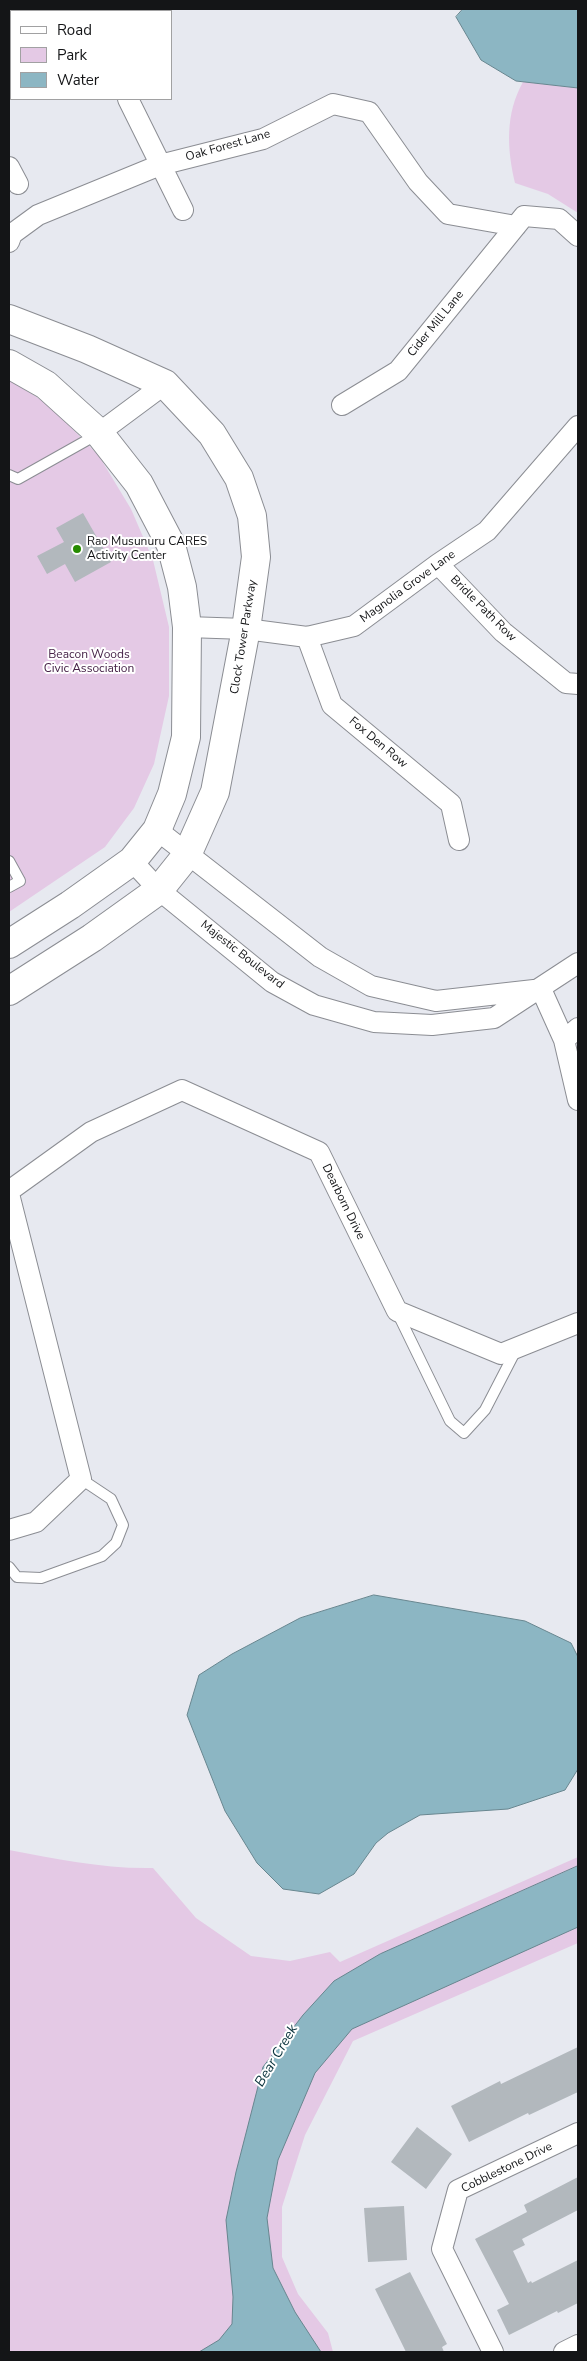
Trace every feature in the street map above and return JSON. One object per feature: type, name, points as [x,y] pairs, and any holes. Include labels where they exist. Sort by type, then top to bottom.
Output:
[{"type":"street","points":[[128,100],[183,210]]},
{"type":"street","name":"Oak Forest Lane","points":[[9,242],[12,234],[38,215],[160,165],[263,139],[333,104],[370,112],[418,182],[448,214],[516,226]]},
{"type":"street","points":[[516,226],[524,216],[559,219],[578,236]]},
{"type":"street","name":"Cider Mill Lane","points":[[342,405],[398,371],[516,226]]},
{"type":"street","name":"Clock Tower Parkway","points":[[9,319],[87,349],[165,384],[212,434],[239,478],[252,516],[256,557],[246,629],[215,792],[188,855],[159,890],[92,938],[9,990]]},
{"type":"street","points":[[9,364],[46,385],[99,433],[139,484],[171,544],[182,588],[187,627],[186,737],[172,794],[157,830],[132,861],[70,906],[9,944]]},
{"type":"street","points":[[99,433],[165,384]]},
{"type":"street","name":"Magnolia Grove Lane","points":[[187,627],[246,629],[307,637],[354,626],[438,564],[487,531],[578,426]]},
{"type":"street","name":"Bridle Path Row","points":[[438,564],[503,632],[566,683],[578,684]]},
{"type":"street","name":"Fox Den Row","points":[[307,637],[332,706],[451,804],[459,840]]},
{"type":"street","name":"Majestic Boulevard","points":[[157,830],[320,956],[371,986],[436,1001],[541,989]]},
{"type":"street","name":"Majestic Boulevard","points":[[132,861],[159,890],[272,982],[314,1005],[374,1022],[432,1025],[494,1018],[578,963]]},
{"type":"street","points":[[541,989],[571,1034],[578,1100]]},
{"type":"street","name":"Dearborn Drive","points":[[81,1479],[9,1193],[91,1132],[182,1090],[318,1152],[397,1311]]},
{"type":"street","points":[[397,1311],[501,1354],[578,1323]]},
{"type":"street","points":[[9,1530],[36,1522],[81,1479]]},
{"type":"street","name":"Cobblestone Drive","points":[[493,2352],[442,2249],[458,2190],[578,2133]]},
{"type":"street","points":[[564,2352],[578,2345]]},
{"type":"lane","points":[[9,475],[18,478],[99,433]]},
{"type":"lane","points":[[9,861],[20,881],[9,887]]},
{"type":"lane","points":[[397,1311],[450,1421],[464,1433],[485,1410],[518,1347]]},
{"type":"lane","points":[[9,1567],[17,1577],[41,1578],[102,1556],[116,1543],[123,1526],[111,1499],[81,1479]]},
{"type":"green space","points":[[523,82],[578,88],[578,213],[548,194],[515,183],[509,145],[510,119],[517,94]]},
{"type":"green space","name":"Beacon Woods Civic Association","points":[[9,380],[48,404],[99,456],[131,509],[153,560],[169,627],[169,696],[154,764],[134,808],[105,847],[9,912]]},
{"type":"green space","points":[[9,1850],[99,1865],[153,1868],[196,1918],[251,1956],[290,1961],[330,1952],[340,1962],[578,1857],[578,1943],[353,2041],[305,2135],[282,2207],[282,2257],[298,2294],[328,2333],[333,2352],[9,2352]]},
{"type":"water","points":[[463,9],[578,9],[578,88],[516,81],[481,60],[456,17]]},
{"type":"water","points":[[374,1595],[525,1621],[571,1643],[578,1657],[578,1769],[565,1790],[508,1809],[420,1815],[388,1833],[376,1843],[354,1874],[319,1894],[283,1889],[257,1863],[225,1811],[187,1715],[199,1675],[232,1654],[300,1618]]},
{"type":"water","name":"Bear Creek","points":[[578,1866],[578,1927],[352,2029],[315,2073],[278,2160],[267,2218],[273,2268],[295,2312],[321,2352],[199,2352],[219,2340],[232,2324],[233,2297],[226,2220],[236,2172],[263,2067],[303,2015],[334,1981],[380,1954]]},
{"type":"building","name":"Rao Musunuru CARES Activity Center","points":[[83,513],[111,562],[75,582],[65,564],[47,574],[37,556],[64,542],[56,528]]},
{"type":"building","points":[[578,2047],[578,2092],[529,2115],[528,2113],[469,2142],[451,2106],[500,2081],[501,2084]]},
{"type":"building","points":[[417,2127],[452,2154],[426,2189],[391,2162]]},
{"type":"building","points":[[578,2177],[578,2210],[522,2239],[525,2245],[513,2251],[528,2283],[531,2281],[532,2283],[578,2260],[578,2303],[558,2313],[557,2311],[509,2335],[497,2310],[509,2304],[475,2239],[527,2212],[524,2205]]},
{"type":"building","points":[[404,2206],[407,2260],[368,2262],[364,2208]]},
{"type":"building","points":[[410,2272],[447,2344],[442,2347],[444,2352],[406,2352],[375,2289]]},
{"type":"place","name":"Rao Musunuru CARES Activity Center","points":[[77,549]]}]
